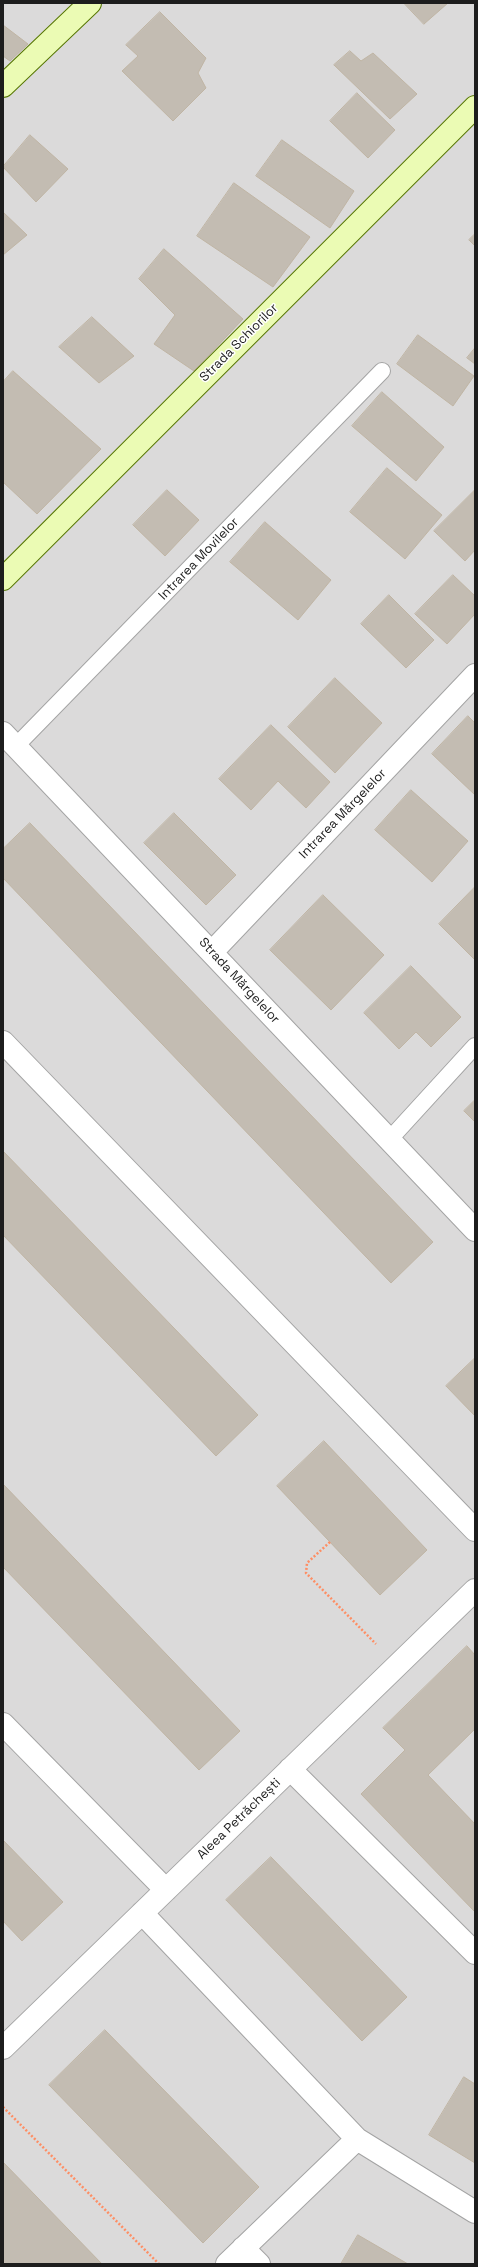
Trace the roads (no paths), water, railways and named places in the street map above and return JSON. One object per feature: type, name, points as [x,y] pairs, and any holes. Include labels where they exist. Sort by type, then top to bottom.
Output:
[{"type":"street","points":[[3,86],[90,3]]},
{"type":"street","name":"Strada Schiorilor","points":[[3,579],[475,107]]},
{"type":"street","name":"Intrarea Mărgelelor","points":[[212,952],[475,675]]},
{"type":"street","name":"Strada Mărgelelor","points":[[9,740],[475,1230]]},
{"type":"street","points":[[3,1042],[475,1530]]},
{"type":"street","name":"Aleea Petrăchești","points":[[3,2048],[475,1590]]},
{"type":"street","points":[[3,1724],[166,1890]]},
{"type":"street","points":[[290,1769],[475,1953]]},
{"type":"street","points":[[142,1913],[357,2138],[475,2212]]},
{"type":"street","points":[[227,2264],[357,2138]]},
{"type":"street","points":[[243,2248],[259,2264]]},
{"type":"lane","name":"Intrarea Movilelor","points":[[9,740],[382,371]]},
{"type":"lane","points":[[389,1140],[475,1046]]}]
